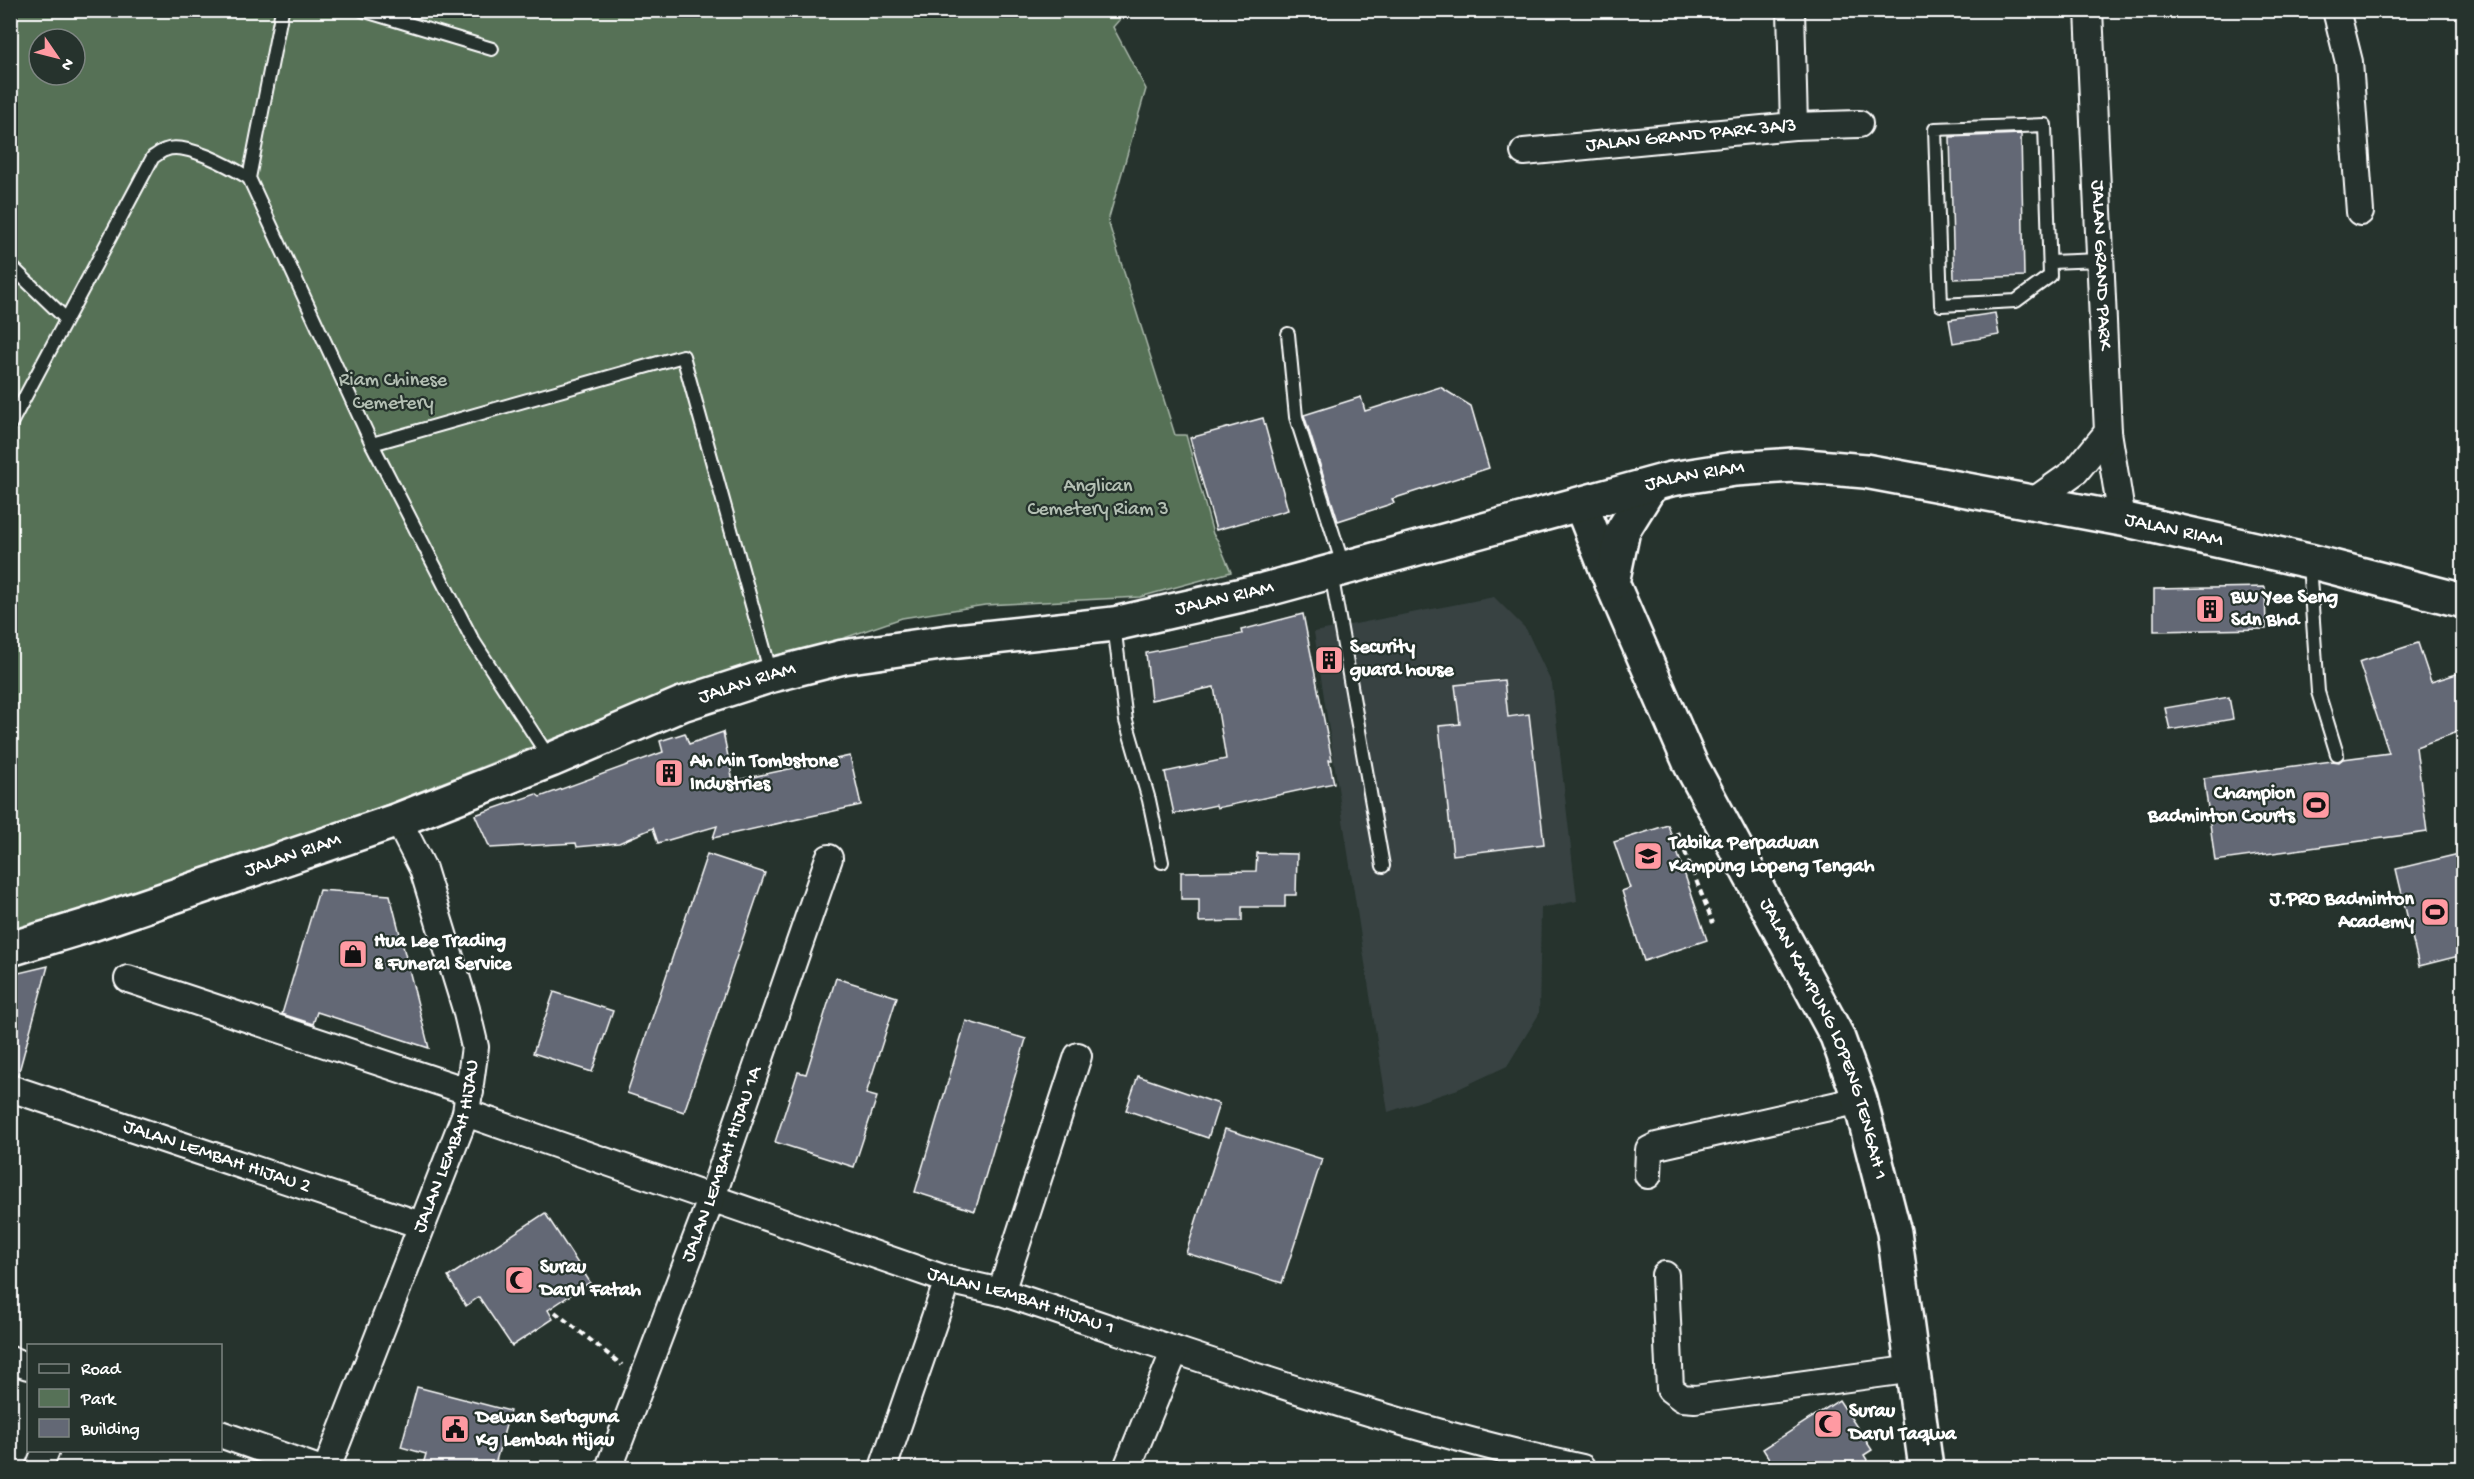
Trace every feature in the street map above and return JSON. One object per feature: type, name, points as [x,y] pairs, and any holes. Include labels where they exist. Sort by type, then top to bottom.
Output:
[{"type":"main road","name":"JALAN RIAM","points":[[14,943],[398,820],[550,760],[682,704],[772,675],[855,655],[948,642],[1113,624],[1338,571],[1671,479],[1735,470],[1794,465],[1865,471],[2122,519],[2309,561],[2463,601]]},
{"type":"main road","points":[[1612,583],[1623,530],[1651,485]]},
{"type":"main road","name":"JALAN KAMPUNG LOPENG TENGAH 1","points":[[1581,505],[1612,583],[1692,765],[1837,1036],[1860,1100],[1893,1232],[1914,1369],[1926,1468]]},
{"type":"main road","points":[[1533,518],[1552,525],[1567,535],[1612,583]]},
{"type":"street","points":[[1791,10],[1794,126]]},
{"type":"street","name":"JALAN GRAND PARK","points":[[2089,10],[2108,432],[2122,519]]},
{"type":"street","points":[[2336,10],[2349,62],[2360,212]]},
{"type":"street","name":"JALAN GRAND PARK 3A/3","points":[[1524,152],[1794,126],[1859,124]]},
{"type":"street","points":[[2031,503],[2076,471],[2108,432]]},
{"type":"street","name":"JALAN LEMBAH HIJAU","points":[[327,1468],[468,1102],[475,1047],[466,1009],[423,869],[398,820]]},
{"type":"street","name":"JALAN LEMBAH HIJAU 1A","points":[[609,1468],[712,1197],[829,858]]},
{"type":"street","name":"JALAN LEMBAH HIJAU 1","points":[[128,979],[468,1102],[712,1197],[948,1280],[1001,1292],[1388,1418],[1509,1453],[1582,1468]]},
{"type":"street","points":[[1001,1292],[1078,1056]]},
{"type":"street","name":"JALAN LEMBAH HIJAU 2","points":[[10,1088],[421,1225]]},
{"type":"street","points":[[1648,1175],[1649,1150],[1657,1146],[1860,1100]]},
{"type":"street","points":[[1665,1275],[1670,1389],[1682,1398],[1695,1399],[1914,1369]]},
{"type":"street","points":[[883,1468],[948,1280]]},
{"type":"street","points":[[1127,1468],[1175,1350]]},
{"type":"street","points":[[10,1360],[27,1366]]},
{"type":"street","points":[[222,1435],[316,1468]]},
{"type":"street","points":[[39,1468],[45,1452]]},
{"type":"lane","points":[[249,178],[282,10]]},
{"type":"lane","points":[[362,10],[492,49]]},
{"type":"lane","points":[[2045,125],[2050,262],[2050,276],[2016,301],[1941,305],[1935,129],[2045,125]]},
{"type":"lane","points":[[10,425],[153,158],[167,148],[189,150],[230,166],[249,178],[372,444],[472,639],[550,760]]},
{"type":"lane","points":[[2050,262],[2100,260]]},
{"type":"lane","points":[[10,266],[66,319]]},
{"type":"lane","points":[[1288,334],[1296,417],[1338,571],[1383,866]]},
{"type":"lane","points":[[372,444],[683,356],[772,675]]},
{"type":"lane","points":[[2309,561],[2318,692],[2337,754]]},
{"type":"lane","points":[[1113,624],[1126,721],[1149,800],[1162,862]]},
{"type":"path","points":[[1677,832],[1713,923]]},
{"type":"path","points":[[555,1312],[641,1381]]},
{"type":"shaded area","points":[[1494,597],[1526,629],[1552,684],[1577,901],[1541,908],[1539,1014],[1507,1066],[1458,1089],[1388,1112],[1314,632]]},
{"type":"green space","name":"Riam Chinese Cemetery","points":[[10,11],[1127,11],[1113,27],[1146,89],[1108,221],[1175,435],[1186,435],[1213,534],[1231,572],[1140,597],[985,605],[902,618],[552,739],[353,818],[183,881],[11,932]]},
{"type":"building","points":[[2021,134],[2024,276],[1954,279],[1950,137]]},
{"type":"building","points":[[1995,313],[1999,335],[1953,343],[1949,320]]},
{"type":"building","points":[[1440,387],[1471,406],[1489,468],[1392,499],[1394,503],[1338,521],[1304,415],[1361,397],[1365,411]]},
{"type":"building","points":[[1263,418],[1288,510],[1216,530],[1190,438]]},
{"type":"building","name":"BW Yee Seng Sdn Bhd","points":[[2265,587],[2266,629],[2154,631],[2154,589]]},
{"type":"building","points":[[1303,614],[1332,760],[1329,760],[1334,783],[1217,808],[1216,805],[1174,814],[1165,772],[1226,759],[1214,687],[1151,700],[1146,653],[1242,634],[1241,630]]},
{"type":"building","name":"Champion Badminton Courts","points":[[2418,643],[2431,682],[2463,672],[2463,730],[2416,747],[2427,832],[2215,861],[2204,778],[2332,761],[2339,762],[2343,759],[2389,753],[2359,662]]},
{"type":"building","points":[[1504,680],[1508,717],[1529,714],[1544,844],[1453,855],[1439,726],[1460,724],[1455,685]]},
{"type":"building","points":[[2229,697],[2233,719],[2170,730],[2165,708]]},
{"type":"building","name":"Ah Min Tombstone Industries","points":[[723,732],[733,781],[850,756],[861,805],[713,838],[717,826],[658,843],[653,828],[619,843],[577,847],[576,843],[490,848],[475,815],[536,794],[540,797],[663,752],[660,741],[685,733],[689,744]]},
{"type":"building","points":[[1668,825],[1707,940],[1644,961],[1622,891],[1630,888],[1614,842]]},
{"type":"building","points":[[1257,853],[1297,854],[1296,895],[1285,895],[1285,907],[1242,907],[1242,921],[1199,922],[1199,899],[1181,899],[1181,872],[1256,871]]},
{"type":"building","name":"J.PRO Badminton Academy","points":[[2463,853],[2463,955],[2419,966],[2396,869]]},
{"type":"building","points":[[707,854],[765,873],[684,1112],[627,1093]]},
{"type":"building","name":"Hua Lee Trading & Funeral Service","points":[[319,890],[390,895],[429,1048],[317,1012],[313,1024],[282,1014]]},
{"type":"building","points":[[48,966],[18,1075],[10,1073],[10,975]]},
{"type":"building","points":[[836,978],[897,997],[866,1094],[877,1097],[854,1167],[775,1142],[798,1072],[806,1074]]},
{"type":"building","points":[[554,992],[613,1011],[592,1072],[533,1053]]},
{"type":"building","points":[[966,1021],[1026,1039],[975,1211],[915,1192]]},
{"type":"building","points":[[1138,1076],[1219,1104],[1208,1138],[1126,1110]]},
{"type":"building","points":[[1225,1129],[1322,1159],[1282,1283],[1186,1253]]},
{"type":"building","name":"Surau Darul Fatah","points":[[545,1213],[590,1282],[548,1310],[553,1319],[512,1346],[479,1297],[466,1306],[448,1277]]},
{"type":"building","name":"Dewan Serbguna Kg Lembah Hijau","points":[[417,1387],[510,1411],[494,1468],[422,1468],[426,1454],[401,1447]]},
{"type":"building","name":"Surau Darul Taqwa","points":[[1839,1400],[1872,1450],[1864,1455],[1872,1468],[1775,1468],[1763,1449]]},
{"type":"place","name":"BW Yee Seng Sdn Bhd","points":[[2210,609]]},
{"type":"place","name":"Security guard house","points":[[1329,660]]},
{"type":"place","name":"Ah Min Tombstone Industries","points":[[669,773]]},
{"type":"place","name":"Champion Badminton Courts","points":[[2316,805]]},
{"type":"place","name":"Tabika Perpaduan Kampung Lopeng Tengah","points":[[1648,856]]},
{"type":"place","name":"J.PRO Badminton Academy","points":[[2435,912]]},
{"type":"place","name":"Hua Lee Trading & Funeral Service","points":[[353,954]]},
{"type":"place","name":"Surau Darul Fatah","points":[[519,1280]]},
{"type":"place","name":"Surau Darul Taqwa","points":[[1828,1424]]},
{"type":"place","name":"Dewan Serbguna Kg Lembah Hijau","points":[[455,1429]]},
{"type":"park label","name":"Anglican Cemetery Riam 3","points":[[1098,498]]}]
